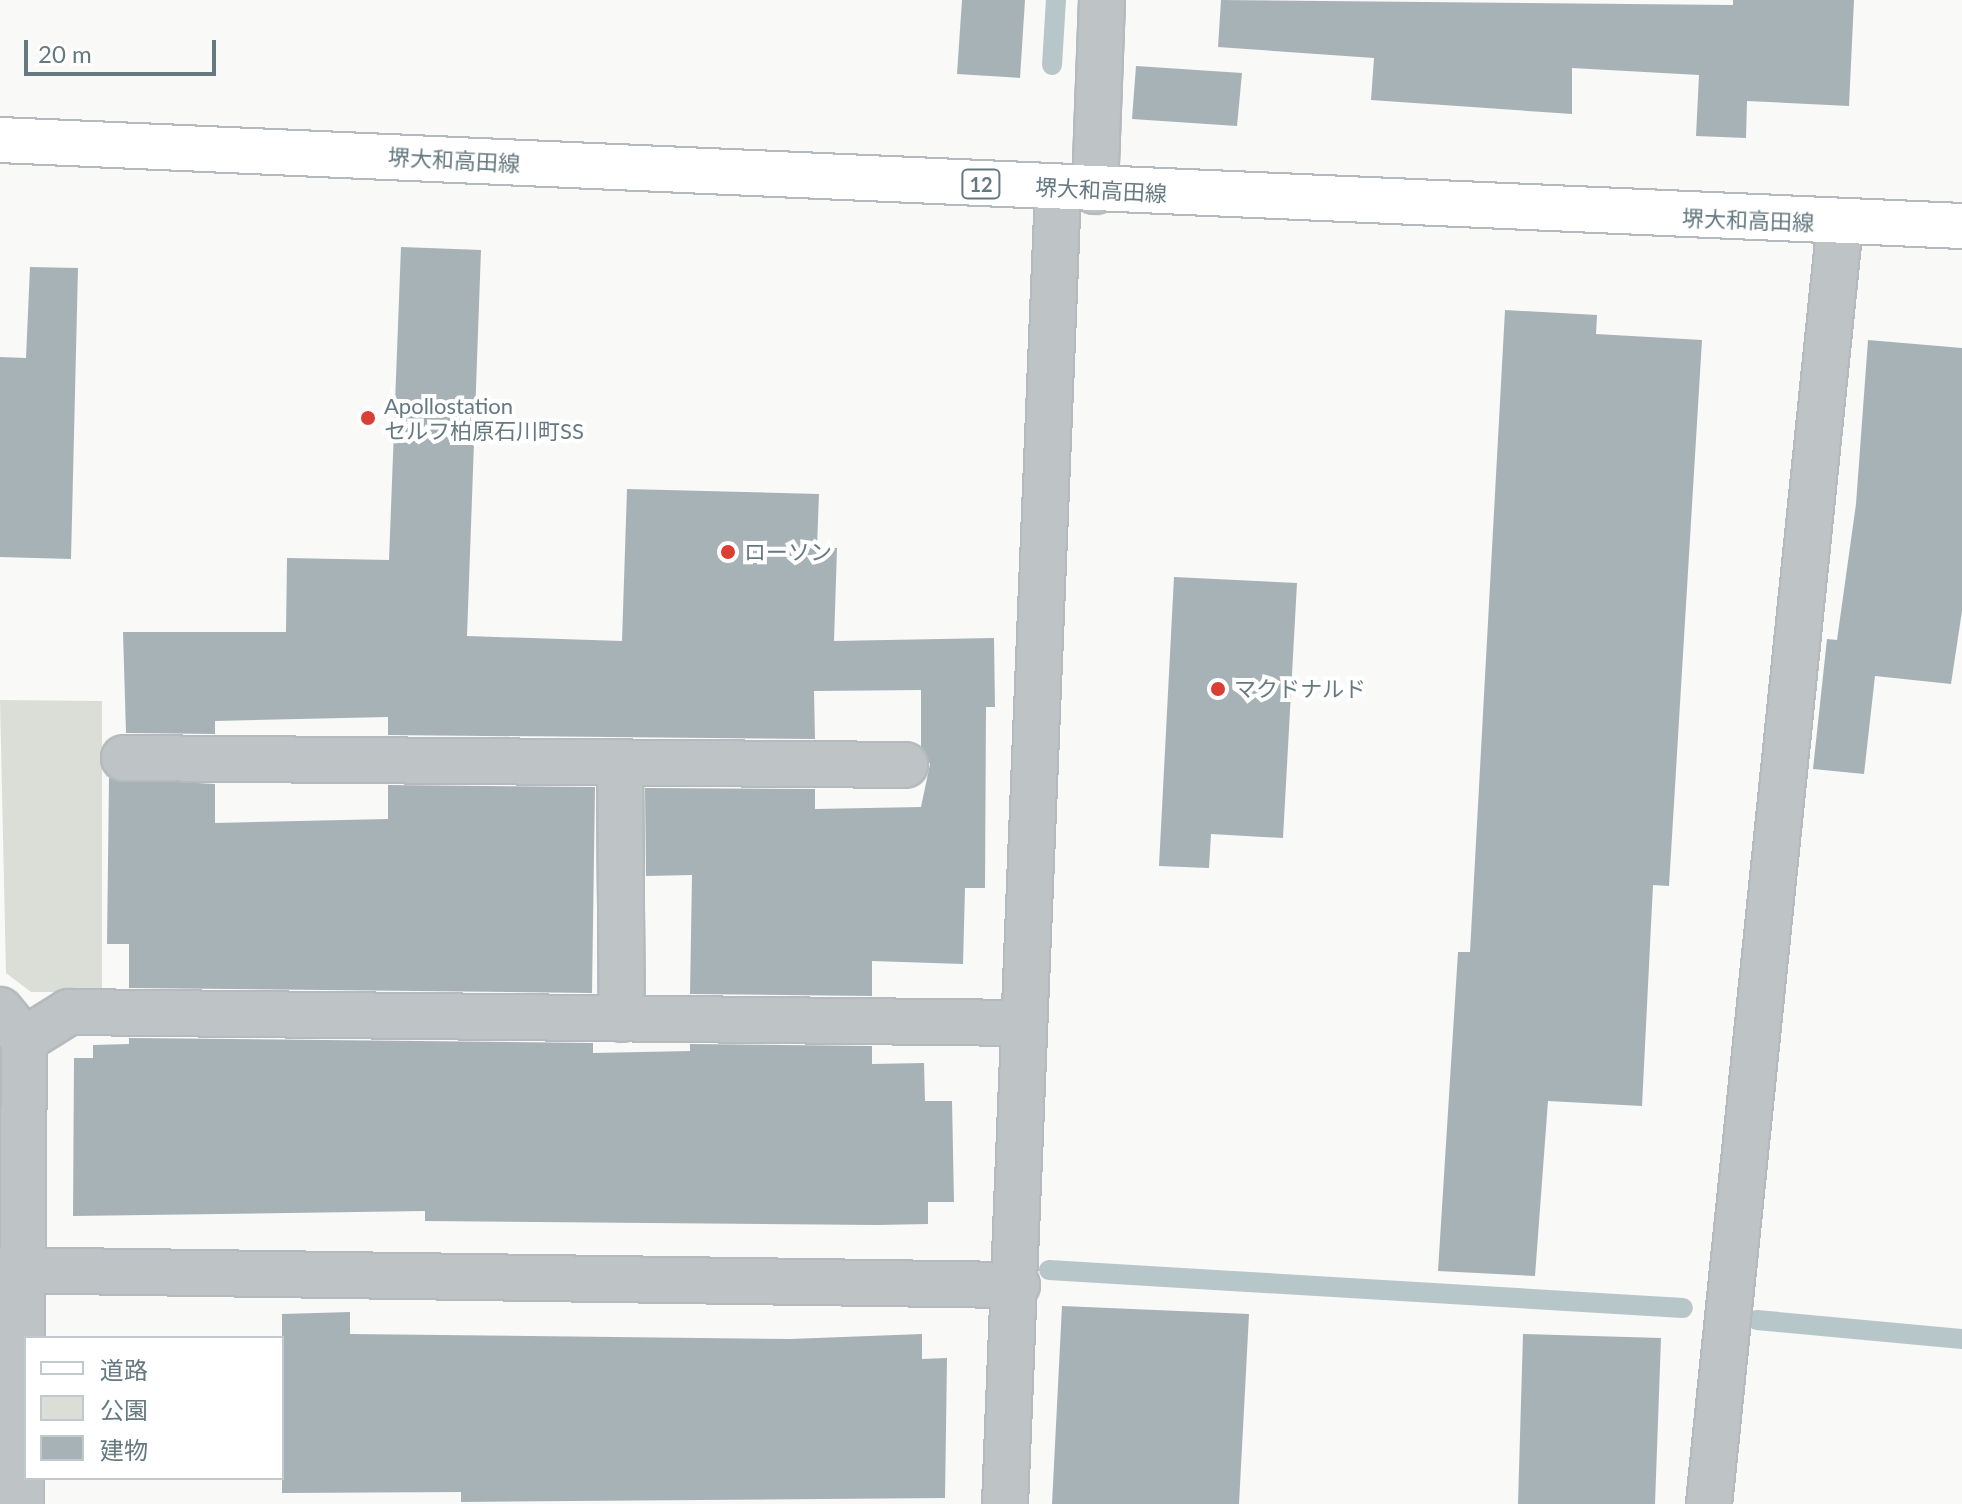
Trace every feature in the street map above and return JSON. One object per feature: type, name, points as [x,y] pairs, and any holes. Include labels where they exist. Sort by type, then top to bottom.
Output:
[{"type":"main road","name":"堺大和高田線","points":[[0,140],[1840,224],[1962,226]]},
{"type":"street","points":[[1005,1504],[1017,1285],[1020,1023],[1077,189],[1102,0]]},
{"type":"street","points":[[1709,1504],[1840,224]]},
{"type":"street","points":[[124,758],[905,765]]},
{"type":"street","points":[[620,763],[622,1019]]},
{"type":"street","points":[[21,1504],[12,1270],[12,1025],[69,1012],[1020,1023]]},
{"type":"street","points":[[12,1270],[1017,1285]]},
{"type":"green space","points":[[0,700],[102,701],[102,992],[31,992],[6,973]]},
{"type":"building","points":[[962,0],[1025,0],[1020,78],[957,74]]},
{"type":"building","points":[[1221,0],[1733,5],[1733,0],[1854,0],[1849,106],[1747,101],[1746,138],[1696,136],[1699,75],[1572,68],[1572,114],[1371,100],[1374,58],[1218,47]]},
{"type":"building","points":[[1136,66],[1242,73],[1237,126],[1132,119]]},
{"type":"building","points":[[401,247],[481,250],[467,636],[622,641],[627,489],[819,494],[817,547],[837,548],[834,641],[994,638],[995,707],[986,707],[985,888],[965,888],[963,964],[872,961],[872,996],[690,994],[692,875],[646,876],[645,788],[815,789],[815,809],[921,807],[930,764],[921,747],[921,690],[814,691],[815,739],[388,735],[388,717],[215,721],[215,734],[126,733],[123,632],[286,632],[287,558],[389,560]]},
{"type":"building","points":[[30,267],[78,268],[71,559],[0,557],[0,357],[26,358]]},
{"type":"building","points":[[1505,310],[1597,315],[1596,334],[1702,340],[1669,886],[1653,885],[1642,1106],[1548,1101],[1535,1276],[1438,1271],[1458,952],[1470,952]]},
{"type":"building","points":[[1868,340],[1962,348],[1962,611],[1951,684],[1875,676],[1864,774],[1813,769],[1827,639],[1837,640],[1856,504]]},
{"type":"building","points":[[1174,577],[1297,583],[1283,838],[1211,834],[1209,868],[1159,866]]},
{"type":"building","points":[[109,778],[215,784],[215,823],[388,819],[388,785],[595,787],[592,993],[129,988],[129,944],[107,944]]},
{"type":"building","points":[[129,1038],[593,1043],[593,1053],[690,1051],[690,1044],[872,1046],[872,1064],[924,1063],[925,1101],[952,1101],[954,1202],[928,1202],[928,1224],[877,1225],[425,1221],[425,1211],[73,1216],[74,1058],[93,1058],[93,1045],[129,1044]]},
{"type":"building","points":[[1062,1306],[1249,1314],[1239,1504],[1052,1504]]},
{"type":"building","points":[[350,1312],[350,1334],[790,1339],[922,1334],[922,1359],[947,1358],[945,1498],[461,1502],[461,1492],[282,1493],[282,1314]]},
{"type":"building","points":[[1523,1334],[1661,1338],[1655,1504],[1518,1504]]},
{"type":"waterway","points":[[1052,65],[1056,0]]},
{"type":"waterway","points":[[1049,1270],[1683,1308]]},
{"type":"waterway","points":[[1757,1320],[1962,1339]]},
{"type":"place","name":"Apollostation セルフ柏原石川町SS","points":[[368,418]]},
{"type":"place","name":"ローソン","points":[[728,552]]},
{"type":"place","name":"マクドナルド","points":[[1218,689]]}]
